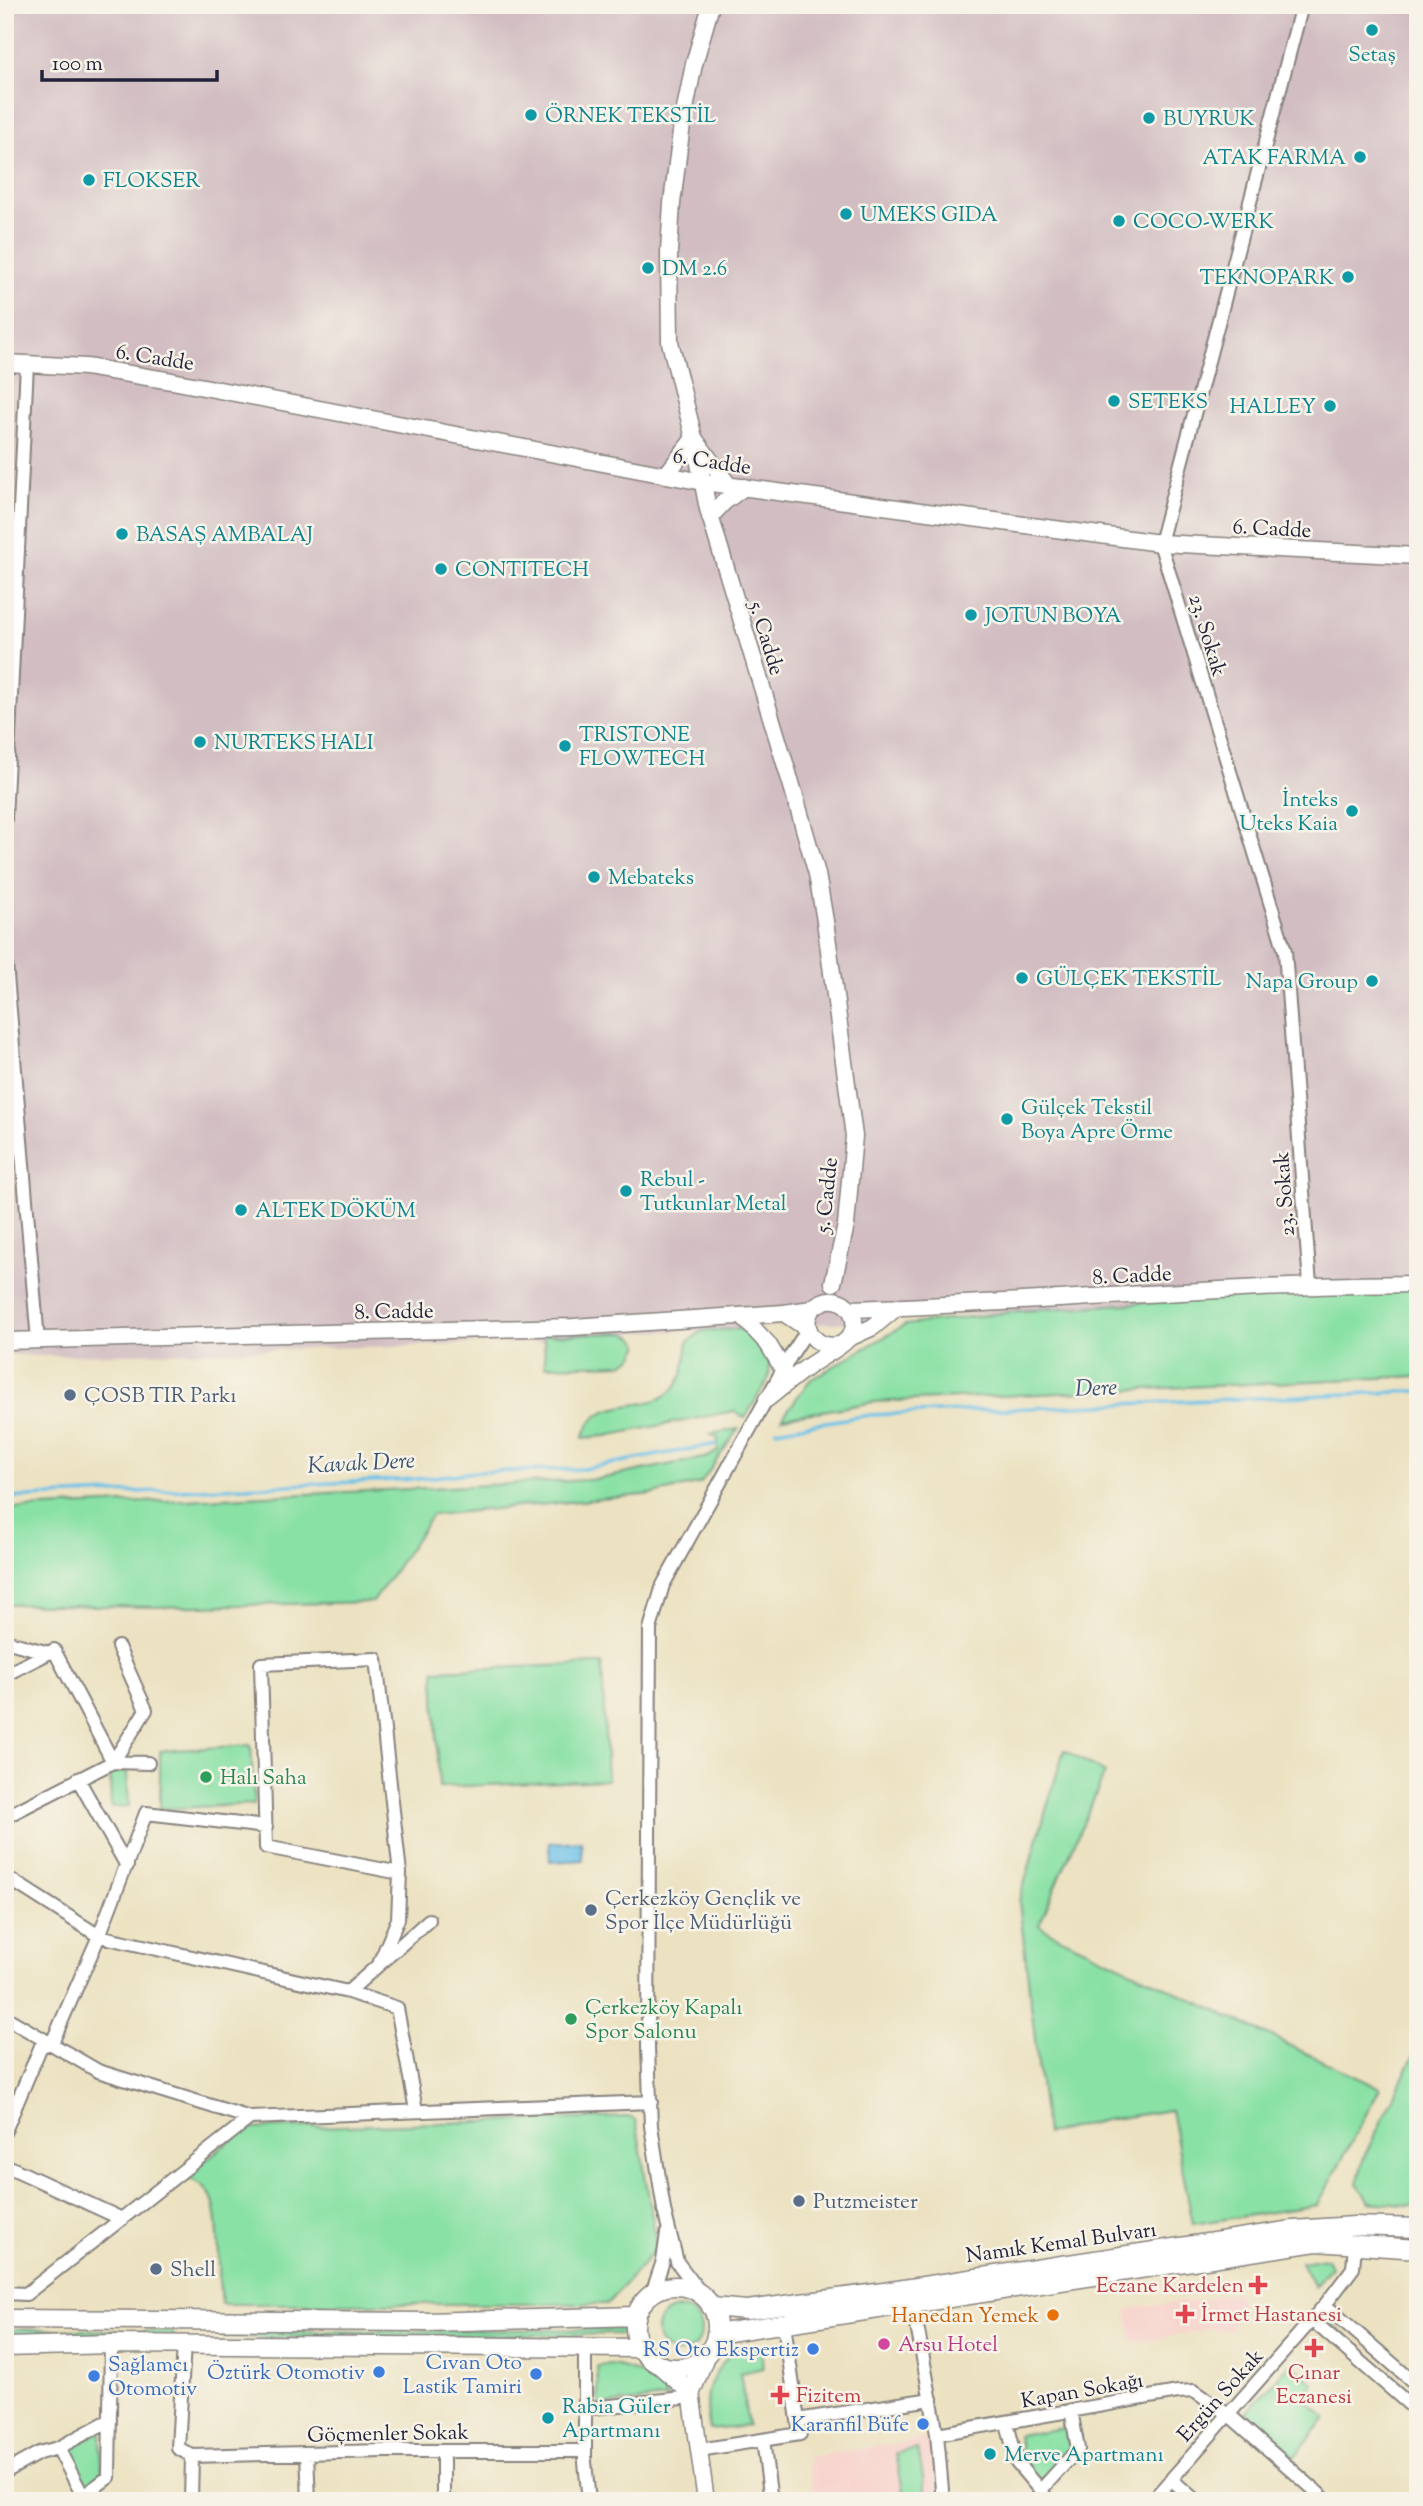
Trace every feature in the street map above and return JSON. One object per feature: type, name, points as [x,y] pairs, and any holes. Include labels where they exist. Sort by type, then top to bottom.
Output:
[{"type":"main road","points":[[1354,2226],[1355,2245]]},
{"type":"main road","name":"Namık Kemal Bulvarı","points":[[707,2301],[747,2309],[1293,2230],[1354,2226],[1418,2228]]},
{"type":"main road","name":"Namık Kemal Bulvarı","points":[[716,2334],[1316,2242],[1418,2249]]},
{"type":"main road","points":[[678,2286],[691,2289],[707,2301],[716,2320],[716,2334],[691,2394],[641,2348],[636,2337],[636,2315],[642,2303],[664,2288],[678,2286]]},
{"type":"main road","points":[[5,2319],[426,2322],[636,2315]]},
{"type":"main road","points":[[184,2320],[184,2344]]},
{"type":"main road","points":[[216,2320],[216,2344]]},
{"type":"main road","points":[[5,2347],[216,2344],[641,2348]]},
{"type":"main road","points":[[659,2364],[671,2368],[683,2367],[705,2356]]},
{"type":"street","name":"5. Cadde","points":[[711,5],[694,64],[682,124],[668,251],[670,342],[710,517],[817,874],[854,1136],[846,1225],[833,1283]]},
{"type":"street","points":[[1160,543],[1302,5]]},
{"type":"street","name":"6. Cadde","points":[[5,363],[86,367],[172,381],[737,487],[1160,543],[1418,556]]},
{"type":"street","points":[[5,819],[27,364]]},
{"type":"street","points":[[666,475],[694,438],[737,487],[710,517]]},
{"type":"street","name":"23. Sokak","points":[[1160,543],[1285,951],[1310,1284]]},
{"type":"street","points":[[5,952],[38,1341]]},
{"type":"street","points":[[833,1283],[854,1327],[844,1342],[820,1344],[808,1329],[807,1322],[815,1306],[833,1283]]},
{"type":"street","name":"8. Cadde","points":[[844,1305],[897,1307],[1310,1284],[1418,1284]]},
{"type":"street","points":[[815,1306],[824,1301],[844,1305]]},
{"type":"street","name":"8. Cadde","points":[[5,1340],[573,1327],[784,1313],[815,1306]]},
{"type":"street","points":[[767,1399],[804,1369],[844,1342],[873,1327],[897,1307]]},
{"type":"street","points":[[784,1313],[808,1329]]},
{"type":"street","points":[[742,1316],[768,1345],[783,1369]]},
{"type":"street","points":[[707,2301],[677,2262],[667,2226],[652,2126],[649,2048],[650,1629],[663,1586],[783,1369],[808,1329]]},
{"type":"street","points":[[5,1641],[49,1653]]},
{"type":"street","points":[[113,1762],[146,1710],[118,1647]]},
{"type":"street","points":[[5,1675],[54,1650],[113,1762]]},
{"type":"street","points":[[379,1965],[398,1919],[400,1873],[376,1659],[261,1664],[265,1847],[400,1873]]},
{"type":"street","points":[[5,1817],[113,1762],[148,1763]]},
{"type":"street","points":[[78,1779],[127,1866]]},
{"type":"street","points":[[52,2043],[99,1936],[146,1813],[265,1827]]},
{"type":"street","points":[[5,1875],[99,1936],[348,1992],[397,2008],[416,2110]]},
{"type":"street","points":[[348,1992],[429,1920]]},
{"type":"street","points":[[5,2017],[98,2071],[250,2118],[651,2102]]},
{"type":"street","points":[[5,2131],[41,2046],[52,2043]]},
{"type":"street","points":[[5,2293],[26,2294],[250,2118]]},
{"type":"street","points":[[5,2165],[121,2219]]},
{"type":"street","points":[[652,2294],[663,2261],[667,2226]]},
{"type":"street","name":"Ergün Sokak","points":[[1153,2501],[1325,2305],[1353,2268],[1355,2245]]},
{"type":"street","points":[[914,2304],[937,2434],[943,2501]]},
{"type":"street","points":[[1325,2305],[1418,2386]]},
{"type":"street","points":[[1312,2321],[1418,2412]]},
{"type":"street","points":[[699,2451],[800,2434],[784,2324]]},
{"type":"street","points":[[58,2448],[84,2498],[109,2477],[111,2344]]},
{"type":"street","points":[[184,2344],[178,2448],[192,2456],[191,2501]]},
{"type":"street","points":[[585,2348],[585,2451],[589,2501]]},
{"type":"street","name":"Kapan Sokağı","points":[[937,2434],[1194,2391],[1228,2414],[1326,2501]]},
{"type":"street","points":[[584,2409],[691,2394],[706,2501]]},
{"type":"street","points":[[798,2420],[931,2399]]},
{"type":"street","points":[[1007,2423],[1017,2463],[1045,2496],[1078,2449],[1071,2410]]},
{"type":"street","points":[[5,2472],[110,2420]]},
{"type":"street","points":[[763,2440],[771,2501]]},
{"type":"street","points":[[443,2451],[443,2501]]},
{"type":"street","name":"Göçmenler Sokak","points":[[192,2456],[585,2451]]},
{"type":"street","points":[[307,2453],[309,2501]]},
{"type":"street","points":[[1171,2479],[1196,2501]]},
{"type":"shaded area","points":[[5,5],[1418,5],[1418,1285],[740,1329],[545,1335],[544,1342],[42,1356],[5,1354]]},
{"type":"shaded area","name":"İrmet Hastanesi","points":[[1238,2292],[1243,2319],[1230,2324],[1231,2330],[1216,2332],[1214,2328],[1132,2343],[1127,2309],[1208,2299]]},
{"type":"shaded area","points":[[933,2438],[939,2501],[813,2501],[807,2457]]},
{"type":"green space","points":[[1418,1289],[1418,1376],[874,1402],[782,1418],[810,1380],[905,1325],[1019,1311],[1293,1293]]},
{"type":"green space","points":[[740,1329],[746,1332],[770,1360],[769,1378],[745,1418],[734,1411],[583,1438],[591,1422],[602,1413],[661,1398],[673,1390],[682,1375],[688,1342],[702,1331]]},
{"type":"green space","points":[[626,1333],[640,1345],[633,1357],[622,1364],[545,1366],[544,1335]]},
{"type":"green space","points":[[738,1429],[701,1483],[653,1494],[432,1515],[373,1602],[154,1607],[5,1604],[5,1509],[598,1479],[708,1457],[718,1451],[718,1438],[710,1434]]},
{"type":"green space","points":[[602,1664],[607,1780],[439,1787],[434,1670]]},
{"type":"green space","name":"Halı Saha","points":[[251,1745],[254,1804],[160,1809],[160,1751]]},
{"type":"green space","points":[[1064,1750],[1105,1773],[1039,1925],[1380,2088],[1318,2205],[1193,2224],[1171,2110],[1105,2120],[1046,2134],[1019,1901]]},
{"type":"green space","points":[[110,1772],[127,1772],[129,1806],[111,1807]]},
{"type":"green space","points":[[1414,2055],[1418,2056],[1418,2206],[1369,2202],[1357,2184],[1364,2157]]},
{"type":"green space","points":[[629,2117],[636,2121],[656,2240],[655,2250],[607,2304],[221,2304],[217,2227],[212,2199],[202,2185],[183,2177],[246,2129]]},
{"type":"green space","points":[[1327,2258],[1331,2267],[1314,2287],[1301,2262]]},
{"type":"green space","points":[[679,2309],[695,2315],[701,2331],[695,2347],[679,2353],[663,2347],[657,2331],[663,2315]]},
{"type":"green space","points":[[1326,2319],[1418,2397],[1418,2406],[1324,2325],[1328,2321]]},
{"type":"green space","points":[[5,2329],[173,2332],[174,2338],[5,2340]]},
{"type":"green space","points":[[631,2329],[631,2334],[223,2338],[222,2332]]},
{"type":"green space","points":[[761,2347],[763,2368],[740,2373],[748,2426],[709,2430],[707,2397],[717,2372],[731,2352]]},
{"type":"green space","points":[[1290,2364],[1314,2383],[1304,2398],[1326,2418],[1294,2457],[1244,2415]]},
{"type":"green space","points":[[613,2365],[651,2379],[667,2398],[599,2406],[597,2366]]},
{"type":"green space","points":[[1063,2428],[1071,2449],[1039,2483],[1026,2466],[1017,2435]]},
{"type":"green space","points":[[101,2431],[102,2474],[84,2486],[66,2449]]},
{"type":"green space","points":[[918,2449],[926,2494],[904,2497],[896,2453]]},
{"type":"water","points":[[581,1841],[583,1860],[550,1862],[549,1843]]},
{"type":"waterway","name":"Dere","points":[[776,1430],[870,1415],[1418,1391]]},
{"type":"waterway","name":"Kavak Dere","points":[[5,1498],[417,1479],[476,1472],[583,1469],[717,1444]]},
{"type":"place","name":"Setaş","points":[[1372,30]]},
{"type":"place","name":"ÖRNEK TEKSTİL","points":[[531,115]]},
{"type":"place","name":"BUYRUK","points":[[1149,118]]},
{"type":"place","name":"ATAK FARMA","points":[[1360,157]]},
{"type":"place","name":"FLOKSER","points":[[89,180]]},
{"type":"place","name":"UMEKS GIDA","points":[[846,214]]},
{"type":"place","name":"COCO-WERK","points":[[1119,221]]},
{"type":"place","name":"DM 2.6","points":[[648,268]]},
{"type":"place","name":"TEKNOPARK","points":[[1348,277]]},
{"type":"place","name":"SETEKS","points":[[1114,401]]},
{"type":"place","name":"HALLEY","points":[[1330,406]]},
{"type":"place","name":"BASAŞ AMBALAJ","points":[[122,534]]},
{"type":"place","name":"CONTITECH","points":[[441,569]]},
{"type":"place","name":"JOTUN BOYA","points":[[971,615]]},
{"type":"place","name":"NURTEKS HALI","points":[[200,742]]},
{"type":"place","name":"TRISTONE FLOWTECH","points":[[565,746]]},
{"type":"place","name":"İnteks Uteks Kaia","points":[[1352,811]]},
{"type":"place","name":"Mebateks","points":[[594,877]]},
{"type":"place","name":"GÜLÇEK TEKSTİL","points":[[1022,978]]},
{"type":"place","name":"Napa Group","points":[[1372,981]]},
{"type":"place","name":"Gülçek Tekstil Boya Apre Örme","points":[[1007,1119]]},
{"type":"place","name":"Rebul - Tutkunlar Metal","points":[[626,1191]]},
{"type":"place","name":"ALTEK DÖKÜM","points":[[241,1210]]},
{"type":"place","name":"ÇOSB TIR Parkı","points":[[70,1395]]},
{"type":"place","name":"Halı Saha","points":[[206,1777]]},
{"type":"place","name":"Çerkezköy Gençlik ve Spor İlçe Müdürlüğü","points":[[591,1910]]},
{"type":"place","name":"Çerkezköy Kapalı Spor Salonu","points":[[571,2019]]},
{"type":"place","name":"Putzmeister","points":[[799,2201]]},
{"type":"place","name":"Shell","points":[[156,2269]]},
{"type":"place","name":"Eczane Kardelen","points":[[1258,2285]]},
{"type":"place","name":"İrmet Hastanesi","points":[[1185,2314]]},
{"type":"place","name":"Hanedan Yemek","points":[[1053,2315]]},
{"type":"place","name":"Arsu Hotel","points":[[884,2344]]},
{"type":"place","name":"Çınar Eczanesi","points":[[1314,2348]]},
{"type":"place","name":"RS Oto Ekspertiz","points":[[813,2349]]},
{"type":"place","name":"Öztürk Otomotiv","points":[[379,2372]]},
{"type":"place","name":"Cıvan Oto Lastik Tamiri","points":[[536,2374]]},
{"type":"place","name":"Sağlamcı Otomotiv","points":[[94,2376]]},
{"type":"place","name":"Fizitem","points":[[780,2395]]},
{"type":"place","name":"Rabia Güler Apartmanı","points":[[548,2418]]},
{"type":"place","name":"Karanfil Büfe","points":[[923,2424]]},
{"type":"place","name":"Merve Apartmanı","points":[[990,2454]]}]
